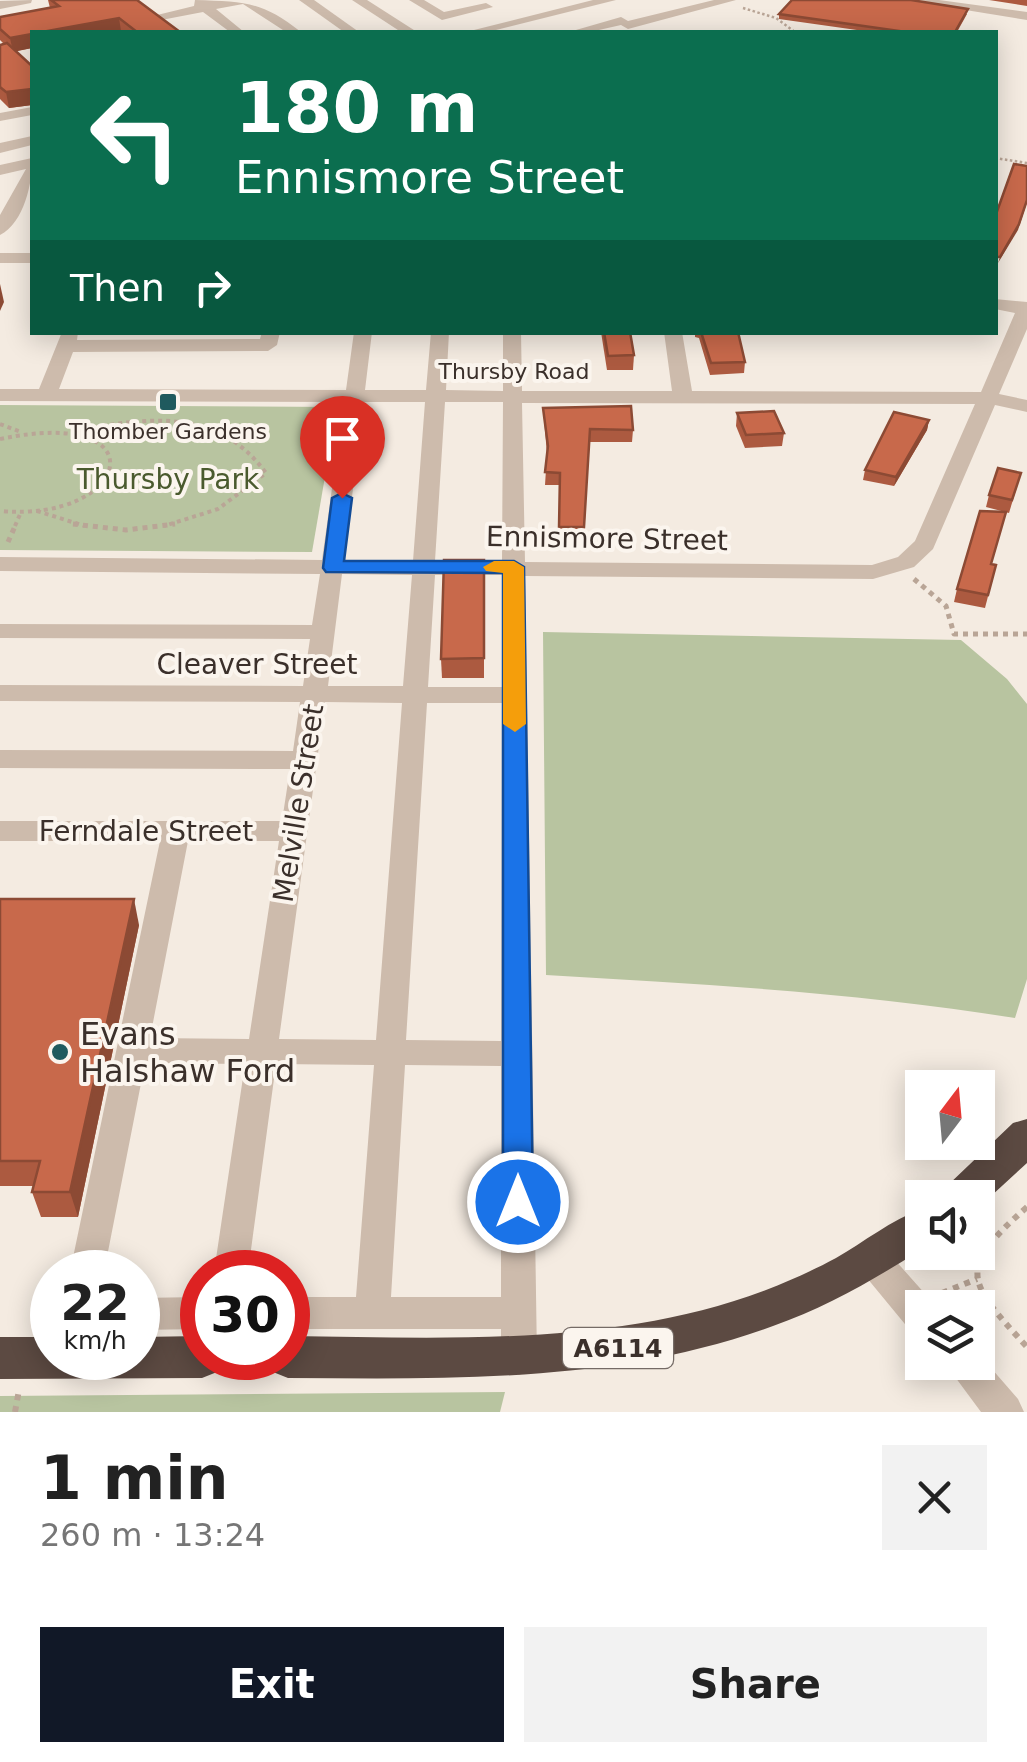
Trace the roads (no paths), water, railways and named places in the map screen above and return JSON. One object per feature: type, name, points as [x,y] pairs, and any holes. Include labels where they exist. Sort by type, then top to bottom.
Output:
[{"type":"highway","points":[[981,1180],[1027,1135]]},
{"type":"highway","name":"A6114","points":[[310,1357],[519,1358],[605,1350],[710,1328],[802,1298],[874,1262],[905,1239]]},
{"type":"highway","points":[[0,1358],[30,1358]]},
{"type":"street","points":[[175,30],[151,13],[245,0],[291,30]]},
{"type":"street","points":[[306,0],[349,30]]},
{"type":"street","points":[[358,0],[404,29],[480,4],[512,23]]},
{"type":"street","points":[[416,0],[442,16]]},
{"type":"street","points":[[530,0],[554,13]]},
{"type":"street","points":[[481,30],[585,2],[610,0]]},
{"type":"street","points":[[592,30],[625,26],[728,0]]},
{"type":"street","points":[[910,0],[1027,16]]},
{"type":"street","points":[[585,2],[625,26]]},
{"type":"street","points":[[200,4],[235,30]]},
{"type":"street","points":[[0,5],[21,5]]},
{"type":"street","points":[[0,12],[21,5]]},
{"type":"street","points":[[991,30],[1002,13]]},
{"type":"street","points":[[0,117],[30,111]]},
{"type":"street","points":[[0,148],[26,142]]},
{"type":"street","points":[[0,170],[30,161]]},
{"type":"street","points":[[0,230],[30,176]]},
{"type":"street","points":[[0,258],[30,258]]},
{"type":"street","points":[[989,398],[1026,308],[998,304]]},
{"type":"street","points":[[47,395],[68,339],[268,345],[270,335]]},
{"type":"street","name":"Melville Street","points":[[234,1250],[333,568],[363,335]]},
{"type":"street","points":[[372,1313],[440,335]]},
{"type":"street","points":[[512,335],[519,1358]]},
{"type":"street","points":[[674,335],[683,397]]},
{"type":"street","name":"Thursby Road","points":[[0,395],[989,398],[1027,406]]},
{"type":"street","name":"Ennismore Street","points":[[2,557],[333,568],[873,572],[906,562],[926,544],[989,398]]},
{"type":"street","points":[[0,631],[324,632]]},
{"type":"street","name":"Cleaver Street","points":[[0,693],[514,695]]},
{"type":"street","points":[[0,759],[304,760]]},
{"type":"street","name":"Ferndale Street","points":[[0,831],[292,832]]},
{"type":"street","points":[[91,1250],[176,831]]},
{"type":"street","points":[[125,910],[160,910]]},
{"type":"street","points":[[132,1050],[517,1054]]},
{"type":"street","points":[[874,1262],[905,1298]]},
{"type":"street","points":[[310,1312],[518,1313]]},
{"type":"street","points":[[977,1380],[1005,1412]]},
{"type":"place","name":"Thomber Gardens","points":[[168,402]]},
{"type":"place","name":"Evans Halshaw Ford","points":[[60,1052]]},
{"type":"park label","name":"Thursby Park","points":[[168,479]]}]
